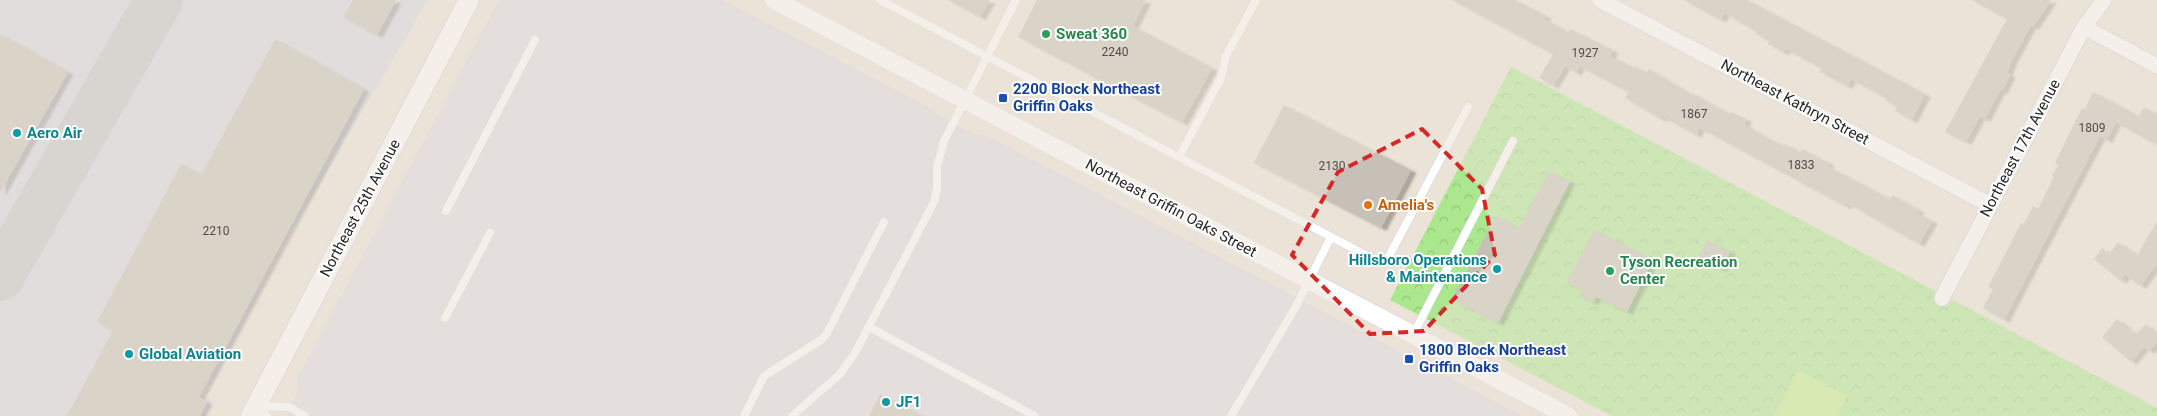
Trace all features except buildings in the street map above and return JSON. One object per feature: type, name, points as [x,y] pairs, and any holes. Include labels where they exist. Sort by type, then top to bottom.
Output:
[{"type":"main road","name":"Northeast 25th Avenue","points":[[258,413],[469,0]]},
{"type":"street","name":"Northeast Griffin Oaks Street","points":[[774,0],[1568,416]]},
{"type":"street","name":"Northeast Kathryn Street","points":[[1600,0],[1620,5],[1990,205]]},
{"type":"street","name":"Northeast 17th Avenue","points":[[1942,298],[2084,27],[2104,0]]},
{"type":"street","points":[[2084,27],[2157,66]]},
{"type":"lane","points":[[880,0],[1375,260],[1387,260],[1468,107]]},
{"type":"lane","points":[[792,416],[840,374],[852,359],[869,328],[934,202],[940,153],[986,56],[1016,0]]},
{"type":"lane","points":[[1179,157],[1221,78],[1226,56],[1256,0]]},
{"type":"lane","points":[[446,211],[535,40]]},
{"type":"lane","points":[[1413,335],[1513,141]]},
{"type":"lane","points":[[744,416],[764,376],[820,340],[827,333],[884,222]]},
{"type":"lane","points":[[445,318],[490,233]]},
{"type":"lane","points":[[1231,416],[1295,308],[1331,237]]},
{"type":"lane","points":[[869,328],[1035,416]]},
{"type":"lane","points":[[258,413],[289,407],[305,416]]},
{"type":"highlighted area","points":[[1422,129],[1482,189],[1495,255],[1424,331],[1370,334],[1292,255],[1338,172]]},
{"type":"shaded area","points":[[0,0],[428,0],[290,234],[211,386],[204,382],[198,394],[213,402],[205,416],[0,416]]},
{"type":"shaded area","points":[[499,0],[723,0],[925,105],[937,114],[976,135],[988,136],[1523,416],[286,416],[299,389],[297,379]]},
{"type":"green space","points":[[1511,67],[2157,408],[2157,416],[1612,416],[1390,300]]},
{"type":"green space","points":[[1798,370],[1847,396],[1837,416],[1774,416]]},
{"type":"taxiway","points":[[0,277],[159,0]]},
{"type":"place","name":"Sweat 360","points":[[1046,34]]},
{"type":"place","name":"2200 Block Northeast Griffin Oaks","points":[[1003,98]]},
{"type":"place","name":"Aero Air","points":[[17,133]]},
{"type":"place","name":"Amelia's","points":[[1368,205]]},
{"type":"place","name":"Hillsboro Operations & Maintenance","points":[[1497,269]]},
{"type":"place","name":"Tyson Recreation Center","points":[[1610,271]]},
{"type":"place","name":"Global Aviation","points":[[129,354]]},
{"type":"place","name":"1800 Block Northeast Griffin Oaks","points":[[1409,359]]},
{"type":"place","name":"JF1","points":[[886,402]]}]
